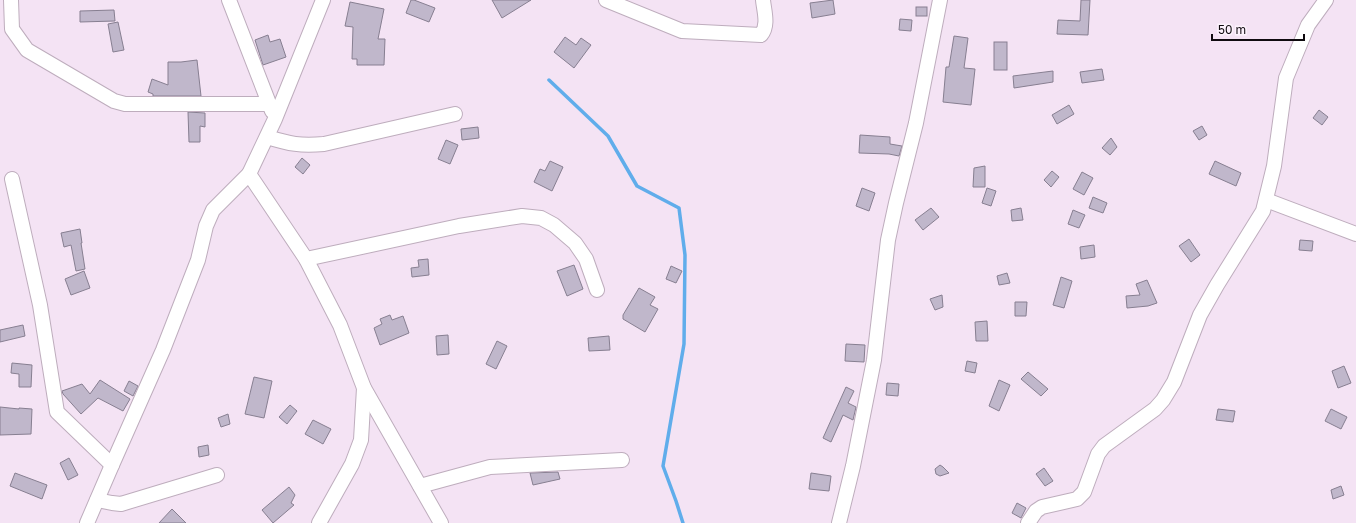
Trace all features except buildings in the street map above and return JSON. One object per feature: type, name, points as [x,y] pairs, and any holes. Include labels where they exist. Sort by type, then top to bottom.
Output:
[{"type":"street","points":[[11,0],[12,29],[28,50],[114,101],[125,104],[270,104]]},
{"type":"street","points":[[229,0],[275,119]]},
{"type":"street","points":[[87,523],[163,350],[198,260],[206,226],[213,210],[249,174],[275,119],[323,0]]},
{"type":"street","points":[[606,0],[682,31],[761,35],[766,24],[763,0]]},
{"type":"street","points":[[839,523],[853,466],[874,360],[888,240],[916,123],[940,0]]},
{"type":"street","points":[[1028,523],[1036,512],[1042,507],[1078,499],[1084,492],[1098,454],[1104,446],[1155,409],[1163,400],[1174,382],[1200,315],[1263,211],[1274,166],[1286,78],[1308,25],[1326,0]]},
{"type":"street","points":[[267,137],[291,144],[305,146],[324,144],[455,114]]},
{"type":"street","points":[[249,174],[306,259],[340,325],[364,388],[441,523]]},
{"type":"street","points":[[12,179],[40,305],[57,412],[112,465]]},
{"type":"street","points":[[1266,200],[1356,234]]},
{"type":"street","points":[[306,259],[459,226],[522,216],[541,218],[554,225],[574,243],[586,259],[597,290]]},
{"type":"street","points":[[319,523],[352,464],[361,440],[364,388]]},
{"type":"street","points":[[420,486],[490,467],[622,460]]},
{"type":"street","points":[[97,500],[121,504],[217,475]]},
{"type":"waterway","points":[[549,80],[608,136],[637,186],[679,208],[685,255],[684,344],[663,466],[683,523]]}]
